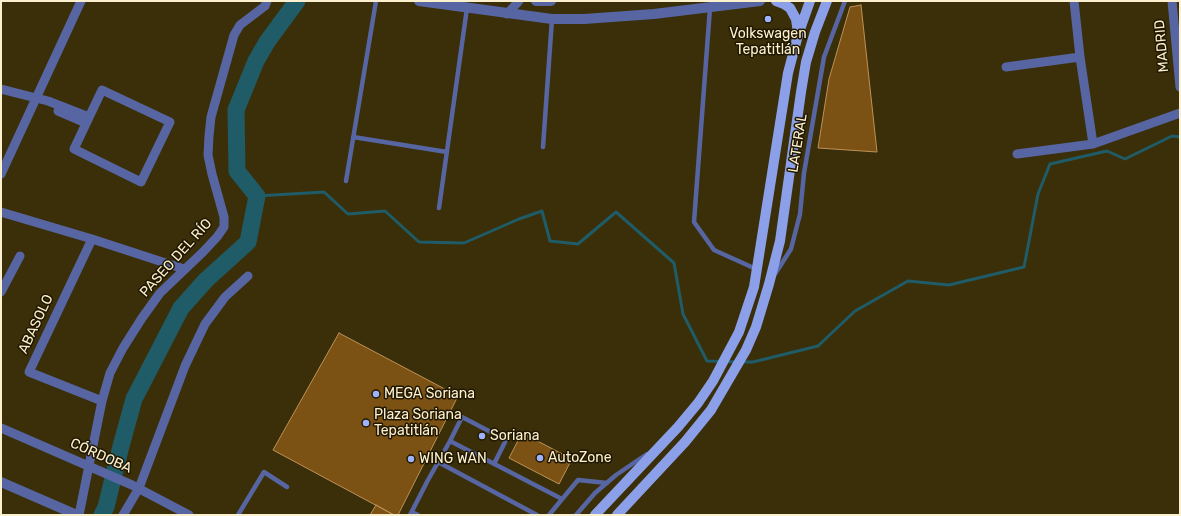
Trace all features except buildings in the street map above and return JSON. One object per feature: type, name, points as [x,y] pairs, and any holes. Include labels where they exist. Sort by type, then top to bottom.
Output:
[{"type":"main road","points":[[776,1],[784,4],[794,13],[798,35]]},
{"type":"main road","points":[[594,515],[678,427],[698,403],[714,381],[738,332],[754,287],[787,81],[798,35],[810,1]]},
{"type":"main road","points":[[617,515],[684,442],[711,410],[746,350],[756,327],[780,241],[806,62],[815,32],[827,1]]},
{"type":"street","points":[[1,174],[81,1]]},
{"type":"street","name":"PASEO DEL RÍO","points":[[78,515],[92,468],[102,401],[110,373],[123,348],[160,293],[217,237],[224,227],[224,217],[208,155],[211,117],[234,35],[240,25],[265,6],[267,1]]},
{"type":"street","points":[[419,1],[552,19],[620,17],[709,3],[760,1]]},
{"type":"street","points":[[507,14],[519,1]]},
{"type":"street","points":[[536,1],[551,1]]},
{"type":"street","points":[[1074,1],[1080,57],[1093,144]]},
{"type":"street","name":"MADRID","points":[[1172,1],[1180,87]]},
{"type":"street","points":[[1006,67],[1080,57]]},
{"type":"street","points":[[1,89],[35,100],[48,101],[88,120]]},
{"type":"street","points":[[102,90],[170,122],[141,182],[74,149],[88,120],[102,90]]},
{"type":"street","points":[[1018,154],[1093,144],[1180,114]]},
{"type":"street","points":[[1,212],[92,239],[184,269]]},
{"type":"street","name":"ABASOLO","points":[[92,239],[29,372],[102,401]]},
{"type":"street","points":[[1,292],[20,256]]},
{"type":"street","points":[[123,515],[195,343],[217,306],[248,276]]},
{"type":"street","name":"CÓRDOBA","points":[[1,428],[136,487],[189,515]]},
{"type":"street","points":[[1,482],[78,515]]},
{"type":"lane","points":[[346,181],[376,1]]},
{"type":"lane","name":"LATERAL","points":[[769,284],[791,249],[800,214],[804,173],[824,57],[844,1]]},
{"type":"lane","points":[[709,3],[694,222],[714,250],[757,269]]},
{"type":"lane","points":[[439,208],[467,8]]},
{"type":"lane","points":[[543,147],[552,19]]},
{"type":"lane","points":[[353,137],[447,152]]},
{"type":"lane","points":[[418,515],[411,513],[462,417],[506,440],[494,464]]},
{"type":"lane","points":[[450,441],[562,499]]},
{"type":"lane","points":[[576,515],[595,493],[616,475],[662,444]]},
{"type":"lane","points":[[438,462],[537,515]]},
{"type":"lane","points":[[238,515],[264,472],[288,487]]},
{"type":"lane","points":[[549,515],[578,480],[607,483]]},
{"type":"waterway","points":[[102,515],[106,507],[134,399],[181,308],[206,280],[248,242],[257,196],[237,171],[236,110],[256,61],[267,42],[297,1]]},
{"type":"waterway","points":[[741,362],[753,362],[818,346],[855,311],[908,281],[949,285],[1024,267],[1038,194],[1050,164],[1107,151],[1125,159],[1172,136],[1180,137]]},
{"type":"waterway","points":[[257,196],[324,192],[348,214],[385,211],[419,242],[464,243],[519,219],[542,211],[550,241],[578,244],[616,212],[674,263],[683,314],[707,361],[736,362]]},
{"type":"place","name":"Volkswagen Tepatitlán","points":[[768,19]]},
{"type":"place","name":"MEGA Soriana","points":[[376,394]]},
{"type":"place","name":"Plaza Soriana Tepatitlán","points":[[366,423]]},
{"type":"place","name":"Soriana","points":[[482,436]]},
{"type":"place","name":"AutoZone","points":[[540,458]]},
{"type":"place","name":"WING WAN","points":[[411,459]]}]
